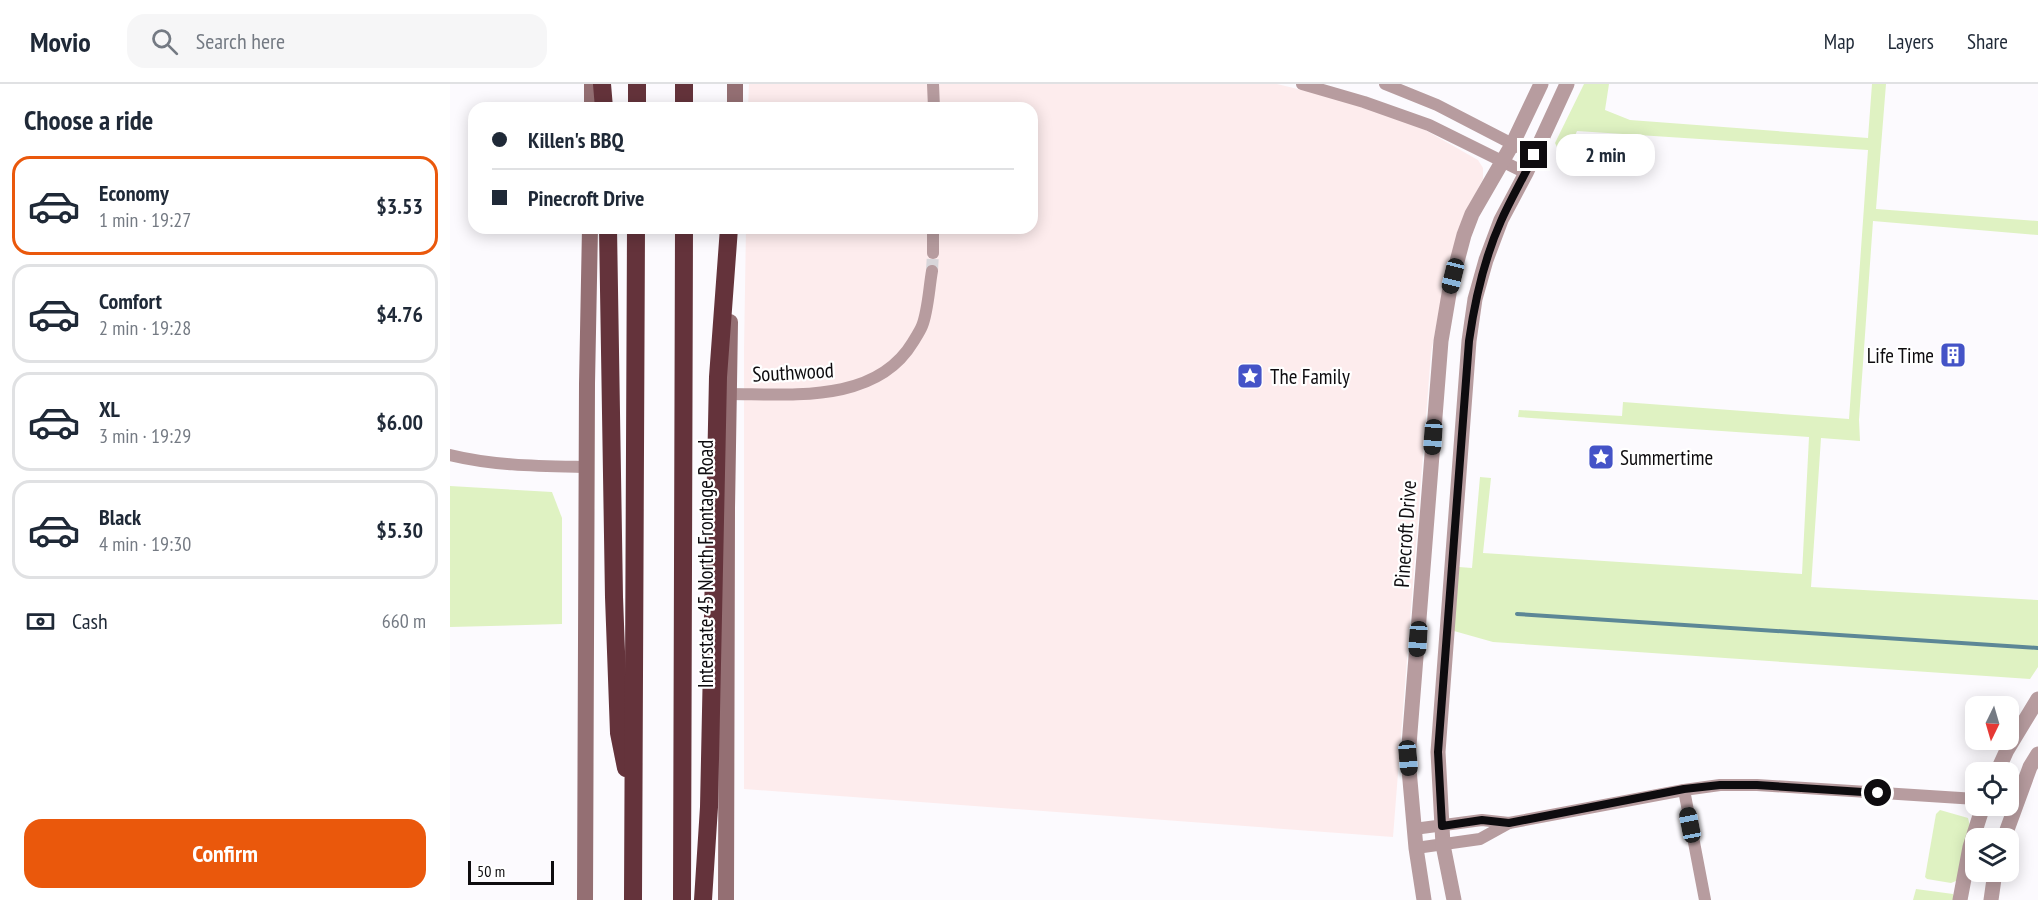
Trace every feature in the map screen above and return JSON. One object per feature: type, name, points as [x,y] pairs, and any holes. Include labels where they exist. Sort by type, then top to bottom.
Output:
[{"type":"highway","points":[[602,84],[604,102]]},
{"type":"highway","points":[[637,84],[637,102]]},
{"type":"highway","points":[[684,84],[684,102]]},
{"type":"highway","points":[[608,234],[614,597],[619,733],[634,808]]},
{"type":"highway","points":[[633,900],[636,234]]},
{"type":"highway","points":[[682,891],[684,234]]},
{"type":"highway","points":[[703,900],[711,709],[718,377],[730,234]]},
{"type":"main road","points":[[592,84],[592,102]]},
{"type":"main road","points":[[735,84],[735,102]]},
{"type":"main road","points":[[585,900],[590,234]]},
{"type":"main road","name":"Interstate 45 North Frontage Road","points":[[726,900],[730,234]]},
{"type":"street","points":[[933,84],[934,102]]},
{"type":"street","points":[[1302,84],[1364,102],[1429,125],[1526,173]]},
{"type":"street","points":[[1386,84],[1437,105],[1534,155]]},
{"type":"street","name":"Pinecroft Drive","points":[[1424,900],[1416,848],[1408,758],[1441,341],[1450,288],[1472,214],[1503,162],[1541,84]]},
{"type":"street","points":[[1454,900],[1443,845],[1438,752],[1469,341],[1475,298],[1501,220],[1568,84]]},
{"type":"street","points":[[933,234],[933,253]]},
{"type":"street","name":"Southwood","points":[[728,394],[809,394],[842,390],[880,376],[906,353],[922,325],[932,271]]},
{"type":"street","points":[[450,455],[506,465],[587,467]]},
{"type":"street","points":[[2002,762],[2038,699]]},
{"type":"street","points":[[2019,789],[2038,754]]},
{"type":"street","points":[[1414,829],[1482,820],[1509,823],[1684,789],[1720,785],[1757,785],[1965,798]]},
{"type":"street","points":[[1684,789],[1705,900]]},
{"type":"street","points":[[1960,900],[1970,847],[1980,816]]},
{"type":"street","points":[[1416,848],[1480,839],[1509,823]]},
{"type":"street","points":[[1991,900],[1994,882]]},
{"type":"shaded area","points":[[749,84],[1277,84],[1339,99],[1418,126],[1478,160],[1483,168],[1483,179],[1466,212],[1448,264],[1431,353],[1393,837],[744,789],[746,234],[1038,234],[1038,102],[748,102]]},
{"type":"green space","points":[[1584,84],[1609,84],[1605,110],[1630,120],[1868,138],[1872,84],[1886,84],[1876,209],[2038,221],[2038,235],[1873,221],[1859,420],[1860,441],[1821,438],[1811,587],[2038,600],[2038,667],[2030,679],[1493,642],[1454,631],[1459,567],[1472,568],[1480,477],[1491,478],[1483,553],[1802,574],[1809,437],[1518,417],[1519,410],[1622,416],[1623,402],[1849,419],[1868,150],[1577,131],[1564,161],[1555,143]]},
{"type":"green space","points":[[450,486],[552,492],[562,518],[562,624],[450,627]]},
{"type":"green space","points":[[1940,810],[1968,818],[1970,826],[1965,828],[1965,851],[1960,876],[1951,883],[1925,877],[1936,814]]},
{"type":"green space","points":[[1916,889],[1953,894],[1956,900],[1913,900]]},
{"type":"waterway","points":[[1517,614],[2038,648]]},
{"type":"tunnel","points":[[932,271],[933,253]]},
{"type":"place","name":"Life Time","points":[[1953,355]]},
{"type":"place","name":"The Family","points":[[1250,376]]},
{"type":"place","name":"Summertime","points":[[1601,457]]},
{"type":"route","points":[[1534,155],[1501,220],[1486,260],[1475,298],[1469,341],[1438,752],[1442,826],[1482,820],[1509,823],[1684,789],[1720,785],[1757,785],[1878,793]]}]
